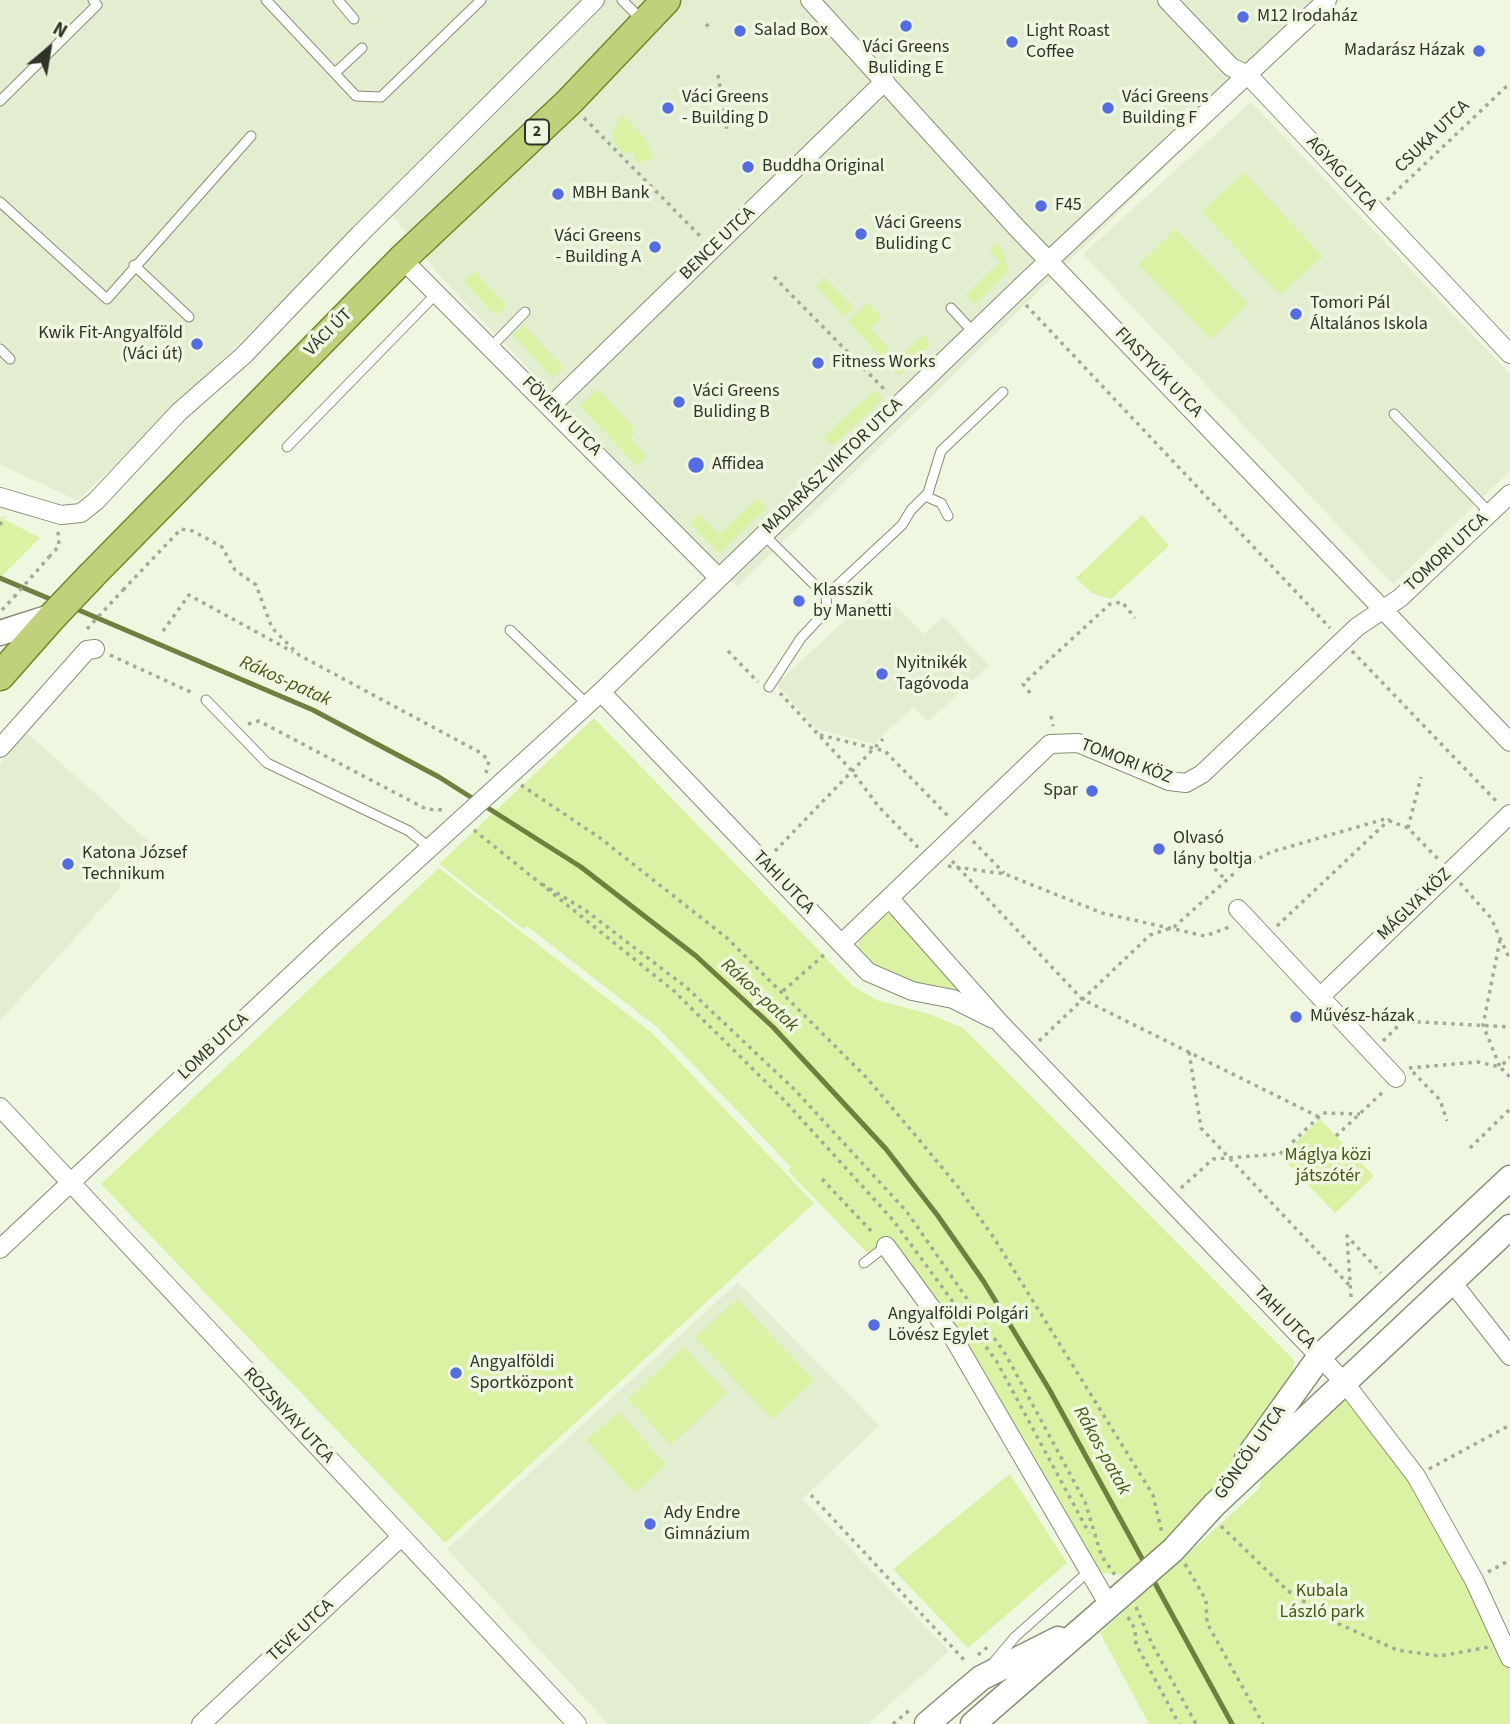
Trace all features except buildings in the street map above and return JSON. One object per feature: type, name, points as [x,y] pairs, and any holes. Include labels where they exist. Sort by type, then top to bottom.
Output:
[{"type":"main road","name":"VÁCI ÚT","points":[[1,674],[92,575],[402,259],[569,102],[666,0]]},
{"type":"street","points":[[3,505],[61,515],[81,513],[179,412],[244,355],[360,234],[595,0]]},
{"type":"street","name":"FIASTYÚK UTCA","points":[[810,0],[1016,227],[1510,743]]},
{"type":"street","name":"AGYAG UTCA","points":[[1167,0],[1231,67],[1248,75],[1508,347]]},
{"type":"street","name":"MADARÁSZ VIKTOR UTCA","points":[[430,848],[454,814],[508,776],[594,698],[898,404],[1328,0]]},
{"type":"street","name":"BENCE UTCA","points":[[551,406],[885,81]]},
{"type":"street","points":[[1016,227],[1027,252],[1020,288]]},
{"type":"street","name":"FÖVENY UTCA","points":[[402,259],[551,406],[718,578]]},
{"type":"street","name":"TOMORI UTCA","points":[[1383,609],[1400,598],[1510,494]]},
{"type":"street","name":"TOMORI KÖZ","points":[[841,944],[922,867],[943,858],[961,830],[1050,744],[1079,743],[1169,781],[1186,783],[1202,774],[1343,641],[1383,609]]},
{"type":"street","points":[[0,633],[53,616]]},
{"type":"street","points":[[0,748],[87,650],[95,649]]},
{"type":"street","name":"TAHI UTCA","points":[[594,698],[764,863],[868,972],[889,983],[953,999],[999,1022]]},
{"type":"street","name":"MÁGLYA KÖZ","points":[[1320,997],[1510,814]]},
{"type":"street","name":"LOMB UTCA","points":[[0,1249],[430,848]]},
{"type":"street","name":"TAHI UTCA","points":[[890,899],[999,1022],[1343,1382],[1416,1476],[1474,1580],[1510,1658]]},
{"type":"street","points":[[1244,915],[1372,1052],[1403,1073]]},
{"type":"street","name":"ROZSNYAY UTCA","points":[[0,1107],[577,1724]]},
{"type":"street","name":"GÖNCÖL UTCA","points":[[1210,1508],[1320,1356],[1510,1178]]},
{"type":"street","name":"GÖNCÖL UTCA","points":[[1210,1508],[1510,1227]]},
{"type":"street","points":[[886,1246],[954,1339],[1020,1449],[1088,1572],[1124,1600]]},
{"type":"street","points":[[1452,1282],[1510,1356]]},
{"type":"street","points":[[973,1724],[1087,1625],[1124,1600],[1210,1508]]},
{"type":"street","name":"TEVE UTCA","points":[[201,1724],[401,1537]]},
{"type":"street","points":[[928,1724],[981,1678],[1087,1625]]},
{"type":"lane","points":[[0,101],[97,5],[93,0]]},
{"type":"lane","points":[[266,0],[356,96],[381,97],[481,0]]},
{"type":"lane","points":[[338,0],[354,19]]},
{"type":"lane","points":[[622,0],[645,22]]},
{"type":"lane","points":[[335,73],[362,48]]},
{"type":"lane","points":[[0,202],[107,299],[134,265],[251,136]]},
{"type":"lane","points":[[134,265],[189,317]]},
{"type":"lane","points":[[287,447],[338,401],[438,292]]},
{"type":"lane","points":[[951,308],[974,333]]},
{"type":"lane","points":[[491,346],[524,312]]},
{"type":"lane","points":[[0,349],[10,359]]},
{"type":"lane","points":[[826,596],[902,524],[925,496],[941,451],[1003,392]]},
{"type":"lane","points":[[1394,414],[1490,513]]},
{"type":"lane","points":[[925,496],[941,503],[948,516]]},
{"type":"lane","points":[[764,535],[826,596],[827,610],[800,638],[769,687]]},
{"type":"lane","points":[[510,630],[594,698]]},
{"type":"lane","points":[[206,700],[267,763],[409,831],[430,848]]},
{"type":"lane","points":[[864,1264],[886,1246]]},
{"type":"lane","points":[[981,1678],[1015,1637],[1088,1572]]},
{"type":"path","points":[[706,24],[711,29]]},
{"type":"path","points":[[718,75],[727,130]]},
{"type":"path","name":"CSUKA UTCA","points":[[1376,211],[1510,83]]},
{"type":"path","points":[[569,102],[713,249]]},
{"type":"path","points":[[774,277],[898,404]]},
{"type":"path","points":[[1020,288],[1343,641],[1510,814]]},
{"type":"path","points":[[0,525],[3,505]]},
{"type":"path","points":[[0,611],[59,546],[58,528]]},
{"type":"path","points":[[87,629],[181,529],[193,531],[222,547],[235,570],[256,585],[272,628],[299,656]]},
{"type":"path","points":[[163,631],[189,595],[481,753],[489,761],[486,773]]},
{"type":"path","points":[[1030,694],[1023,684],[1110,604],[1122,601],[1135,618]]},
{"type":"path","points":[[95,649],[206,700]]},
{"type":"path","points":[[728,650],[759,683],[777,690],[852,771],[879,807],[917,846],[913,858],[922,867]]},
{"type":"path","points":[[240,738],[247,724],[259,721],[426,809],[454,814],[674,991],[784,1100],[894,1220],[997,1362],[1124,1600],[1152,1644],[1196,1724]]},
{"type":"path","points":[[818,734],[886,751],[1005,874]]},
{"type":"path","points":[[764,863],[883,739]]},
{"type":"path","points":[[508,776],[657,882],[727,938],[783,991],[866,1077],[958,1187],[995,1238],[1153,1495],[1159,1525],[1173,1550],[1182,1558],[1206,1601],[1207,1623],[1263,1724]]},
{"type":"path","points":[[1408,828],[1421,777]]},
{"type":"path","points":[[1264,937],[1390,820]]},
{"type":"path","points":[[1028,1052],[1150,935],[1174,927],[1239,869],[1276,849],[1390,820],[1408,828],[1490,918],[1510,960]]},
{"type":"path","points":[[943,858],[960,869],[1082,999],[1319,1116]]},
{"type":"path","points":[[943,858],[960,869],[1005,874],[1102,913],[1205,936],[1244,915]]},
{"type":"path","points":[[1200,860],[1210,864],[1226,880]]},
{"type":"path","points":[[528,876],[585,910],[685,987],[795,1090],[907,1212],[1006,1354],[1085,1502],[1101,1555]]},
{"type":"path","points":[[1500,938],[1483,1025],[1500,1067],[1510,1077]]},
{"type":"path","points":[[783,991],[828,950],[841,944]]},
{"type":"path","points":[[1372,1052],[1403,1021],[1510,1027]]},
{"type":"path","points":[[1189,1052],[1201,1128],[1351,1287]]},
{"type":"path","points":[[1500,1067],[1510,1057]]},
{"type":"path","points":[[1336,1136],[1403,1073],[1478,1062],[1500,1067]]},
{"type":"path","points":[[1403,1073],[1440,1100],[1447,1121]]},
{"type":"path","points":[[1470,1148],[1510,1109]]},
{"type":"path","points":[[1169,1198],[1213,1159],[1280,1154],[1323,1113],[1360,1114]]},
{"type":"path","points":[[822,1180],[886,1246]]},
{"type":"path","points":[[1351,1301],[1347,1236],[1381,1273]]},
{"type":"path","points":[[1416,1476],[1510,1425]]},
{"type":"path","points":[[811,1495],[981,1678]]},
{"type":"path","points":[[1210,1508],[1288,1591],[1339,1625],[1397,1650],[1440,1656],[1483,1649],[1503,1641]]},
{"type":"path","points":[[1474,1580],[1510,1560]]},
{"type":"path","points":[[1124,1600],[1127,1615],[1135,1629],[1136,1644],[1179,1724]]},
{"type":"shaded area","points":[[0,0],[1342,0],[1259,75],[737,587],[437,273],[383,202],[78,501],[0,464]]},
{"type":"shaded area","name":"Tomori Pál Általános Iskola","points":[[1251,102],[1510,374],[1510,471],[1393,584],[1083,254]]},
{"type":"shaded area","name":"Nyitnikék Tagóvoda","points":[[869,598],[883,614],[894,604],[924,634],[943,617],[989,665],[928,722],[913,707],[874,744],[817,729],[776,684]]},
{"type":"shaded area","name":"Katona József Technikum","points":[[27,733],[154,846],[120,883],[121,887],[0,1021],[0,764]]},
{"type":"shaded area","name":"Ady Endre Gimnázium","points":[[738,1282],[879,1426],[802,1499],[949,1651],[868,1724],[608,1724],[447,1549]]},
{"type":"green space","points":[[622,114],[644,137],[654,158],[637,163],[632,151],[624,154],[613,142],[612,134]]},
{"type":"green space","points":[[1244,173],[1322,256],[1280,295],[1202,212]]},
{"type":"green space","points":[[1176,229],[1248,304],[1211,339],[1139,264]]},
{"type":"green space","points":[[996,244],[1004,252],[1008,272],[974,305],[966,296],[1000,262],[989,250]]},
{"type":"green space","points":[[475,272],[507,306],[496,316],[464,281]]},
{"type":"green space","points":[[824,278],[854,308],[844,317],[816,286]]},
{"type":"green space","points":[[867,303],[882,318],[870,328],[889,349],[881,357],[848,321]]},
{"type":"green space","points":[[523,325],[564,368],[553,378],[513,335]]},
{"type":"green space","points":[[923,335],[931,344],[899,376],[885,361],[892,354],[898,359]]},
{"type":"green space","points":[[598,389],[634,428],[631,440],[647,456],[637,466],[580,406]]},
{"type":"green space","points":[[875,390],[883,399],[832,446],[824,437]]},
{"type":"green space","points":[[758,498],[767,507],[719,553],[690,523],[699,514],[719,535]]},
{"type":"green space","points":[[1142,515],[1169,546],[1111,599],[1092,593],[1076,578]]},
{"type":"green space","points":[[0,517],[40,538],[0,578]]},
{"type":"green space","points":[[594,718],[853,986],[876,1000],[929,1014],[963,1028],[1294,1360],[1292,1375],[1263,1413],[1212,1497],[1130,1575],[1088,1572],[1020,1449],[886,1247],[871,1257],[788,1171],[791,1167],[658,1028],[527,926],[523,929],[439,864]]},
{"type":"green space","name":"Angyalföldi Sportközpont","points":[[439,868],[653,1034],[814,1203],[445,1543],[101,1184]]},
{"type":"green space","points":[[886,914],[893,914],[962,987],[958,993],[902,980],[879,969],[862,951],[858,946],[860,939]]},
{"type":"green space","name":"Máglya közi játszótér","points":[[1320,1119],[1374,1176],[1335,1213],[1281,1156]]},
{"type":"green space","points":[[737,1299],[814,1380],[772,1419],[695,1338]]},
{"type":"green space","points":[[684,1347],[727,1393],[671,1445],[628,1399]]},
{"type":"green space","name":"Kubala László park","points":[[1344,1382],[1416,1476],[1510,1658],[1510,1724],[1149,1724],[1100,1633],[1259,1489],[1267,1454]]},
{"type":"green space","points":[[619,1412],[666,1465],[634,1493],[587,1440]]},
{"type":"green space","points":[[1010,1474],[1067,1563],[968,1648],[893,1569]]},
{"type":"waterway","name":"Rákos-patak","points":[[0,578],[55,601]]},
{"type":"waterway","name":"Rákos-patak","points":[[74,608],[313,710],[439,777],[581,867],[696,956],[773,1027],[886,1149],[938,1216],[984,1282],[1049,1389],[1145,1564]]},
{"type":"waterway","name":"Rákos-patak","points":[[1151,1576],[1232,1724]]},
{"type":"place","name":"M12 Irodaház","points":[[1243,17]]},
{"type":"place","name":"Váci Greens Buliding E","points":[[906,26]]},
{"type":"place","name":"Salad Box","points":[[740,31]]},
{"type":"place","name":"Light Roast Coffee","points":[[1012,42]]},
{"type":"place","name":"Madarász Házak","points":[[1479,51]]},
{"type":"place","name":"Váci Greens - Building D","points":[[668,108]]},
{"type":"place","name":"Váci Greens Building F","points":[[1108,108]]},
{"type":"place","name":"Buddha Original","points":[[748,167]]},
{"type":"place","name":"MBH Bank","points":[[558,194]]},
{"type":"place","name":"F45","points":[[1041,206]]},
{"type":"place","name":"Váci Greens Buliding C","points":[[861,234]]},
{"type":"place","name":"Váci Greens - Building A","points":[[655,247]]},
{"type":"place","name":"Tomori Pál Általános Iskola","points":[[1296,314]]},
{"type":"place","name":"Kwik Fit-Angyalföld (Váci út)","points":[[197,344]]},
{"type":"place","name":"Fitness Works","points":[[818,363]]},
{"type":"place","name":"Váci Greens Buliding B","points":[[679,402]]},
{"type":"place","name":"Affidea","points":[[696,465]]},
{"type":"place","name":"Klasszik by Manetti","points":[[799,601]]},
{"type":"place","name":"Nyitnikék Tagóvoda","points":[[882,674]]},
{"type":"place","name":"Spar","points":[[1092,791]]},
{"type":"place","name":"Olvasó lány boltja","points":[[1159,849]]},
{"type":"place","name":"Katona József Technikum","points":[[68,864]]},
{"type":"place","name":"Művész-házak","points":[[1296,1017]]},
{"type":"place","name":"Angyalföldi Polgári Lövész Egylet","points":[[874,1325]]},
{"type":"place","name":"Angyalföldi Sportközpont","points":[[456,1373]]},
{"type":"place","name":"Ady Endre Gimnázium","points":[[650,1524]]}]
